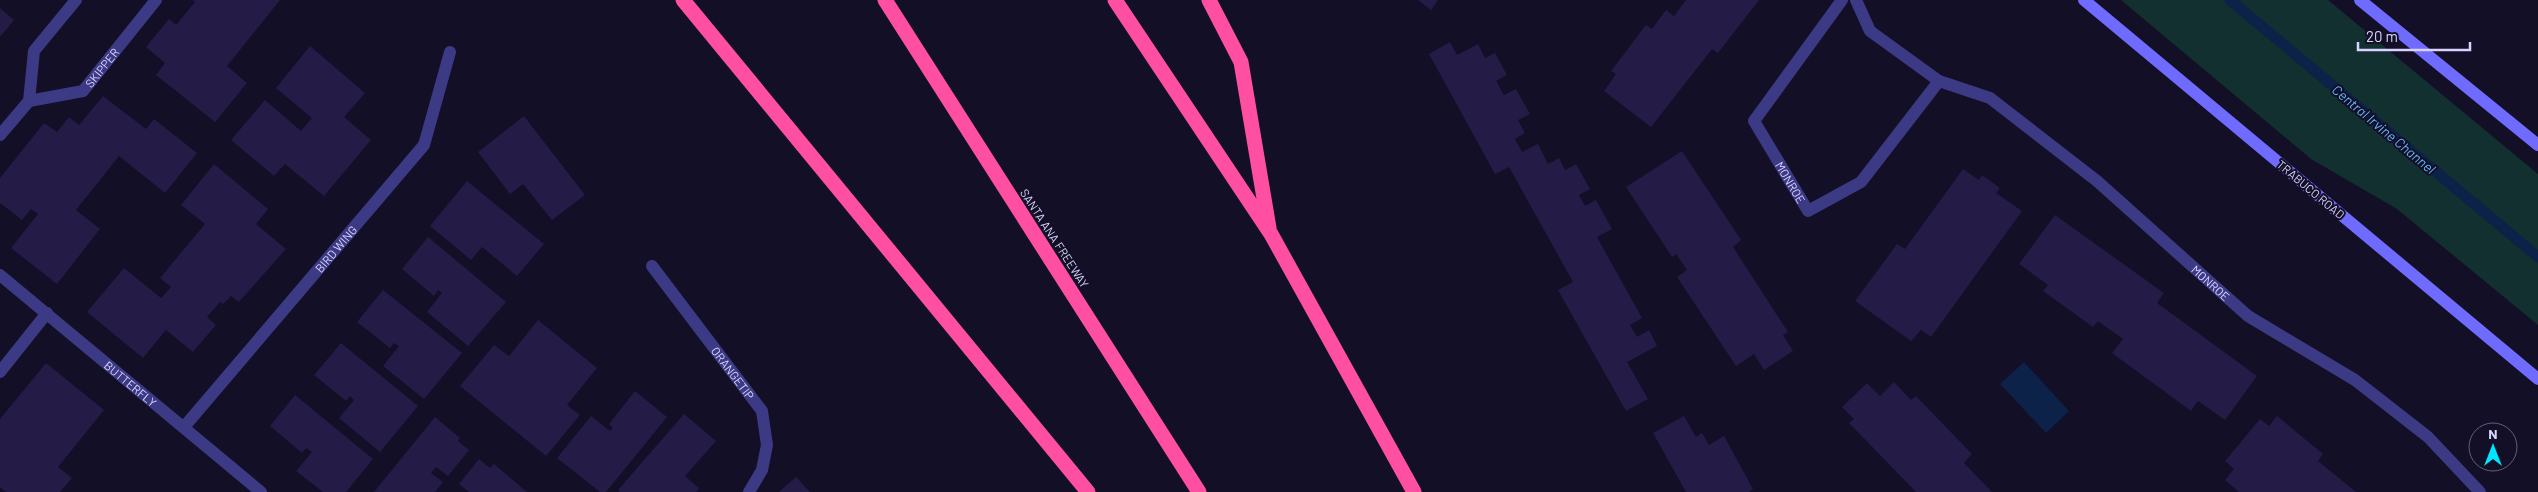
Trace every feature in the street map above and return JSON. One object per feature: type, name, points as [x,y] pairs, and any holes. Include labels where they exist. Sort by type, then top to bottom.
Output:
[{"type":"highway","points":[[683,0],[1088,492]]},
{"type":"highway","name":"SANTA ANA FREEWAY","points":[[885,0],[1199,492]]},
{"type":"highway","points":[[1115,0],[1270,234],[1414,492]]},
{"type":"highway","points":[[1208,0],[1241,62],[1270,234]]},
{"type":"main road","name":"TRABUCO ROAD","points":[[2084,0],[2538,379]]},
{"type":"main road","points":[[2360,0],[2538,145]]},
{"type":"street","points":[[0,135],[29,101],[34,51],[76,0]]},
{"type":"street","name":"SKIPPER","points":[[29,101],[83,91],[156,0]]},
{"type":"street","name":"MONROE","points":[[1842,0],[1754,121],[1808,211],[1861,182],[1938,81]]},
{"type":"street","name":"MONROE","points":[[1856,0],[1870,31],[1938,81],[1990,98],[2097,180],[2248,316],[2355,380],[2428,437],[2480,492]]},
{"type":"street","name":"BIRD WING","points":[[184,427],[424,145],[450,52]]},
{"type":"street","name":"ORANGETIP","points":[[652,266],[762,411],[767,445],[762,470],[749,492]]},
{"type":"street","name":"BUTTERFLY","points":[[0,275],[261,492]]},
{"type":"street","points":[[0,372],[47,313]]},
{"type":"green space","points":[[2121,0],[2328,0],[2538,174],[2538,325],[2397,209],[2311,159]]},
{"type":"water","points":[[2024,362],[2069,411],[2046,433],[2000,384]]},
{"type":"building","points":[[193,0],[280,0],[227,66],[247,83],[215,122],[156,75],[165,63],[146,47],[169,19],[176,25],[195,2]]},
{"type":"building","points":[[1418,0],[1438,0],[1431,10]]},
{"type":"building","points":[[1686,0],[1759,0],[1718,53],[1712,49],[1651,127],[1604,91],[1616,74],[1611,71],[1646,25],[1652,29],[1666,10],[1674,16]]},
{"type":"building","points":[[0,8],[14,20],[0,37]]},
{"type":"building","points":[[1450,42],[1457,55],[1478,44],[1485,58],[1495,53],[1507,75],[1496,81],[1504,95],[1516,89],[1530,114],[1518,120],[1525,133],[1515,139],[1522,152],[1538,144],[1548,164],[1559,158],[1565,170],[1576,164],[1590,189],[1579,195],[1585,206],[1596,200],[1612,229],[1597,237],[1642,318],[1630,325],[1637,337],[1649,330],[1657,346],[1627,362],[1648,399],[1626,411],[1558,290],[1573,282],[1509,167],[1495,174],[1429,54]]},
{"type":"building","points":[[310,46],[365,93],[344,117],[371,140],[324,196],[285,164],[274,176],[231,140],[265,100],[301,131],[312,118],[276,88]]},
{"type":"building","points":[[103,96],[146,129],[154,119],[197,153],[165,193],[119,156],[76,210],[100,229],[57,284],[11,248],[38,214],[31,209],[22,220],[0,203],[0,178],[44,123],[57,132],[69,117],[79,125]]},
{"type":"building","points":[[524,116],[585,195],[552,220],[523,184],[510,194],[478,152]]},
{"type":"building","points":[[1682,151],[1741,240],[1733,247],[1788,332],[1783,335],[1793,351],[1764,370],[1754,354],[1736,366],[1677,277],[1687,270],[1676,254],[1672,257],[1626,187]]},
{"type":"building","points":[[214,164],[268,209],[256,224],[286,249],[239,302],[231,296],[223,304],[220,302],[207,317],[216,325],[193,352],[166,330],[143,358],[87,312],[124,268],[161,298],[171,287],[160,278],[205,224],[181,205]]},
{"type":"building","points":[[1963,169],[1979,180],[1982,175],[2000,188],[1996,193],[2022,211],[1931,337],[1921,330],[1911,341],[1855,301],[1897,244],[1905,249]]},
{"type":"building","points":[[467,181],[544,244],[517,276],[482,247],[471,260],[430,226]]},
{"type":"building","points":[[2055,215],[2164,293],[2157,303],[2257,376],[2225,420],[2198,401],[2191,411],[2112,353],[2123,339],[2098,321],[2093,327],[2043,291],[2048,285],[2019,264]]},
{"type":"building","points":[[428,237],[506,302],[468,346],[427,312],[442,293],[438,290],[434,296],[402,269]]},
{"type":"building","points":[[383,290],[462,353],[424,399],[383,366],[399,346],[394,343],[390,348],[357,322]]},
{"type":"building","points":[[538,320],[597,368],[567,405],[580,415],[546,456],[460,386],[494,345],[509,356]]},
{"type":"building","points":[[341,343],[418,406],[380,452],[339,418],[354,400],[350,396],[346,401],[314,375]]},
{"type":"building","points":[[46,363],[104,410],[58,467],[72,478],[60,492],[6,492],[0,487],[0,419]]},
{"type":"building","points":[[1894,382],[1911,400],[1916,396],[1972,454],[1964,463],[1992,492],[1916,492],[1849,423],[1854,419],[1842,407],[1867,383],[1880,396]]},
{"type":"building","points":[[635,391],[667,417],[606,492],[600,492],[557,458],[591,416],[610,431],[613,428],[609,424]]},
{"type":"building","points":[[295,395],[373,459],[346,492],[323,492],[296,471],[312,452],[306,448],[302,453],[270,426]]},
{"type":"building","points":[[684,414],[716,441],[685,476],[699,488],[696,492],[620,492],[618,490]]},
{"type":"building","points":[[1684,416],[1696,437],[1702,433],[1709,445],[1724,436],[1753,489],[1749,492],[1686,492],[1653,433]]},
{"type":"building","points":[[2277,416],[2323,454],[2318,461],[2356,492],[2239,492],[2225,480],[2234,469],[2225,461],[2260,419],[2269,426]]},
{"type":"building","points":[[435,417],[460,438],[458,441],[469,450],[448,476],[436,467],[431,473],[443,482],[435,492],[374,492]]},
{"type":"building","points":[[479,459],[490,468],[494,464],[527,492],[469,492],[459,484]]},
{"type":"building","points":[[796,477],[810,492],[779,492]]},
{"type":"waterway","name":"Central Irvine Channel","points":[[2230,0],[2538,257]]}]
